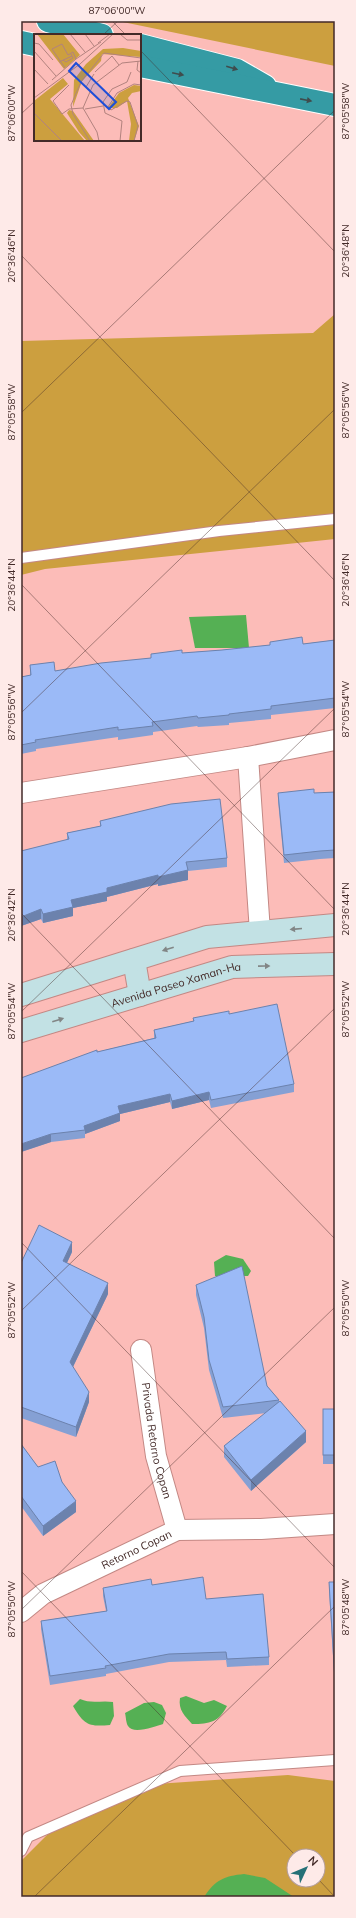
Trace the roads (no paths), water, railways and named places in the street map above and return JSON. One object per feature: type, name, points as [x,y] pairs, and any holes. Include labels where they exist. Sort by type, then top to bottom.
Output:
[{"type":"highway","points":[[48,21],[98,34]]},
{"type":"highway","points":[[21,42],[34,45]]},
{"type":"highway","points":[[141,45],[237,70],[280,95]]},
{"type":"highway","points":[[141,66],[335,106]]},
{"type":"main road","points":[[21,995],[207,937],[335,925]]},
{"type":"main road","points":[[134,960],[140,995]]},
{"type":"main road","name":"Avenida Paseo Xaman-Ha","points":[[21,1031],[232,967],[335,964]]},
{"type":"street","points":[[21,793],[248,757],[335,740]]},
{"type":"street","points":[[248,757],[260,932]]},
{"type":"street","name":"Privada Retorno Copan","points":[[140,1350],[156,1456],[178,1530]]},
{"type":"street","name":"Retorno Copan","points":[[21,1612],[43,1594],[178,1530],[261,1529],[335,1524]]},
{"type":"lane","points":[[21,558],[219,531],[335,519]]},
{"type":"lane","points":[[21,1851],[28,1837],[180,1771],[335,1760]]}]
